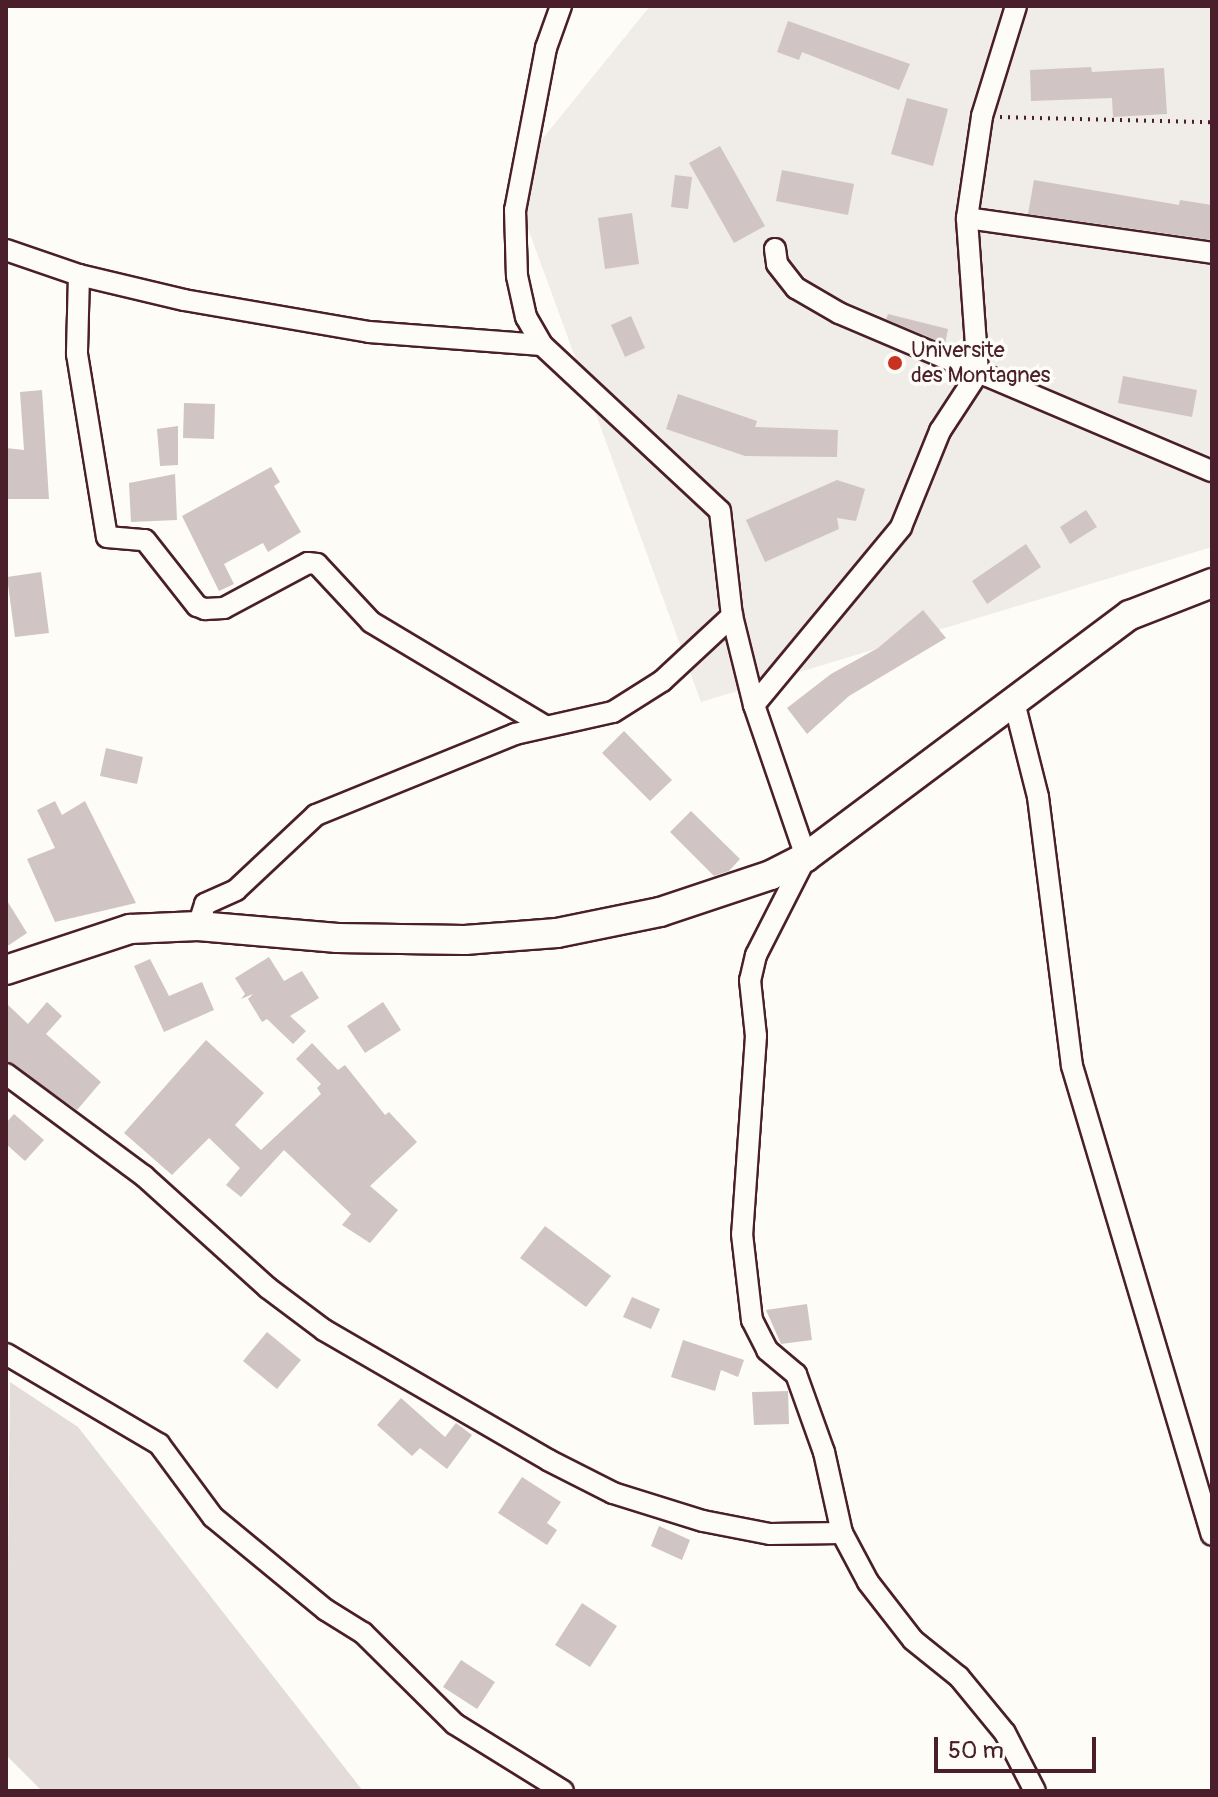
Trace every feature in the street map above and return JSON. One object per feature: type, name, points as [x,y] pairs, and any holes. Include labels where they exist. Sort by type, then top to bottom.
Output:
[{"type":"street","points":[[561,6],[542,63],[515,210],[517,276],[526,317],[542,345],[720,511],[732,616],[754,705],[806,857],[756,955],[750,980],[756,1036],[743,1161],[744,1275],[757,1338],[796,1374],[824,1452],[842,1533],[889,1611],[913,1640],[959,1677],[1005,1733],[1035,1791]]},
{"type":"street","points":[[754,705],[901,527],[940,431],[978,373],[967,218],[982,116],[1016,6]]},
{"type":"street","points":[[967,218],[1212,253]]},
{"type":"street","points":[[775,249],[786,278],[807,295],[978,373],[1212,471]]},
{"type":"street","points":[[6,250],[79,275],[184,300],[369,332],[542,345]]},
{"type":"street","points":[[79,275],[77,354],[107,537],[145,540],[205,609],[224,608],[308,563],[317,564],[371,622],[545,726]]},
{"type":"street","points":[[6,970],[130,929],[198,926],[351,938],[465,940],[557,933],[660,912],[771,875],[806,857],[1013,698],[1130,615],[1212,583]]},
{"type":"street","points":[[198,926],[205,904],[236,890],[316,815],[545,726],[613,712],[662,681],[732,616]]},
{"type":"street","points":[[1013,698],[1038,797],[1072,1066],[1212,1535]]},
{"type":"street","points":[[6,1074],[144,1176],[268,1288],[324,1330],[548,1460],[613,1493],[703,1521],[770,1534],[842,1533]]},
{"type":"street","points":[[6,1354],[159,1444],[213,1517],[326,1610],[363,1633],[455,1724],[563,1791]]},
{"type":"path","points":[[982,116],[1212,122]]},
{"type":"shaded area","name":"Universite des Montagnes","points":[[650,6],[1212,6],[1212,547],[701,702],[510,179]]},
{"type":"shaded area","points":[[10,1382],[78,1427],[363,1791],[42,1791],[6,1755]]},
{"type":"building","points":[[788,21],[910,64],[899,90],[802,52],[799,60],[777,52]]},
{"type":"building","points":[[1091,67],[1092,72],[1164,68],[1167,114],[1113,117],[1112,98],[1031,101],[1030,70]]},
{"type":"building","points":[[907,98],[948,109],[933,166],[891,154]]},
{"type":"building","points":[[720,146],[765,226],[734,243],[689,163]]},
{"type":"building","points":[[782,170],[854,184],[848,215],[776,201]]},
{"type":"building","points":[[675,175],[692,177],[688,209],[671,207]]},
{"type":"building","points":[[1034,180],[1179,205],[1180,200],[1212,205],[1212,240],[1028,214]]},
{"type":"building","points":[[632,213],[639,264],[605,269],[598,218]]},
{"type":"building","points":[[888,314],[948,329],[945,344],[886,319]]},
{"type":"building","points":[[631,316],[645,348],[625,357],[611,325]]},
{"type":"building","points":[[1123,376],[1197,390],[1192,417],[1118,403]]},
{"type":"building","points":[[42,390],[49,499],[6,499],[6,448],[24,450],[20,392]]},
{"type":"building","points":[[678,394],[757,421],[755,427],[838,430],[837,457],[745,456],[666,429]]},
{"type":"building","points":[[184,403],[215,404],[214,439],[183,438]]},
{"type":"building","points":[[178,426],[178,465],[160,466],[157,429]]},
{"type":"building","points":[[271,467],[280,482],[274,486],[301,532],[268,552],[263,543],[224,564],[234,584],[219,591],[182,516]]},
{"type":"building","points":[[175,474],[177,520],[131,522],[129,483]]},
{"type":"building","points":[[837,480],[865,489],[856,521],[837,518],[839,529],[765,562],[746,520]]},
{"type":"building","points":[[1086,510],[1097,527],[1070,544],[1060,527]]},
{"type":"building","points":[[1026,544],[1041,567],[987,604],[972,581]]},
{"type":"building","points":[[41,572],[49,633],[15,637],[7,577]]},
{"type":"building","points":[[923,610],[946,638],[849,696],[807,734],[787,708],[831,674],[878,648]]},
{"type":"building","points":[[624,731],[672,780],[650,801],[602,753]]},
{"type":"building","points":[[106,748],[143,757],[137,784],[100,776]]},
{"type":"building","points":[[55,801],[62,815],[85,801],[136,903],[55,922],[27,859],[55,848],[37,810]]},
{"type":"building","points":[[691,811],[740,859],[729,871],[714,876],[670,832]]},
{"type":"building","points":[[6,899],[27,933],[6,947]]},
{"type":"building","points":[[269,957],[284,981],[302,971],[319,998],[290,1016],[306,1031],[293,1044],[267,1019],[262,1022],[248,999],[253,994],[241,999],[245,994],[235,978]]},
{"type":"building","points":[[150,959],[169,996],[202,982],[214,1010],[164,1032],[134,966]]},
{"type":"building","points":[[47,1002],[62,1016],[46,1034],[101,1082],[77,1110],[6,1060],[6,1003],[28,1024]]},
{"type":"building","points":[[383,1002],[401,1030],[365,1053],[347,1026]]},
{"type":"building","points":[[206,1040],[264,1093],[235,1125],[261,1150],[321,1094],[317,1088],[321,1084],[296,1059],[312,1043],[338,1070],[345,1065],[385,1115],[389,1112],[417,1142],[370,1186],[398,1210],[370,1243],[342,1225],[351,1214],[284,1150],[241,1197],[226,1185],[240,1168],[209,1138],[172,1175],[124,1133]]},
{"type":"building","points":[[14,1114],[44,1140],[25,1161],[6,1144],[6,1123]]},
{"type":"building","points":[[545,1226],[611,1276],[586,1307],[520,1258]]},
{"type":"building","points":[[632,1297],[660,1309],[651,1329],[623,1317]]},
{"type":"building","points":[[807,1304],[812,1340],[781,1344],[766,1310]]},
{"type":"building","points":[[267,1332],[301,1360],[277,1389],[243,1361]]},
{"type":"building","points":[[683,1340],[744,1360],[738,1377],[721,1370],[715,1391],[671,1377]]},
{"type":"building","points":[[788,1391],[789,1424],[754,1425],[752,1392]]},
{"type":"building","points":[[401,1398],[445,1437],[456,1423],[472,1435],[447,1469],[420,1448],[412,1456],[377,1425]]},
{"type":"building","points":[[522,1477],[561,1502],[547,1523],[557,1530],[547,1545],[498,1513]]},
{"type":"building","points":[[659,1526],[690,1540],[682,1560],[651,1546]]},
{"type":"building","points":[[582,1603],[617,1626],[590,1667],[555,1645]]},
{"type":"building","points":[[461,1660],[495,1682],[477,1709],[443,1687]]},
{"type":"place","name":"Universite des Montagnes","points":[[895,363]]}]
